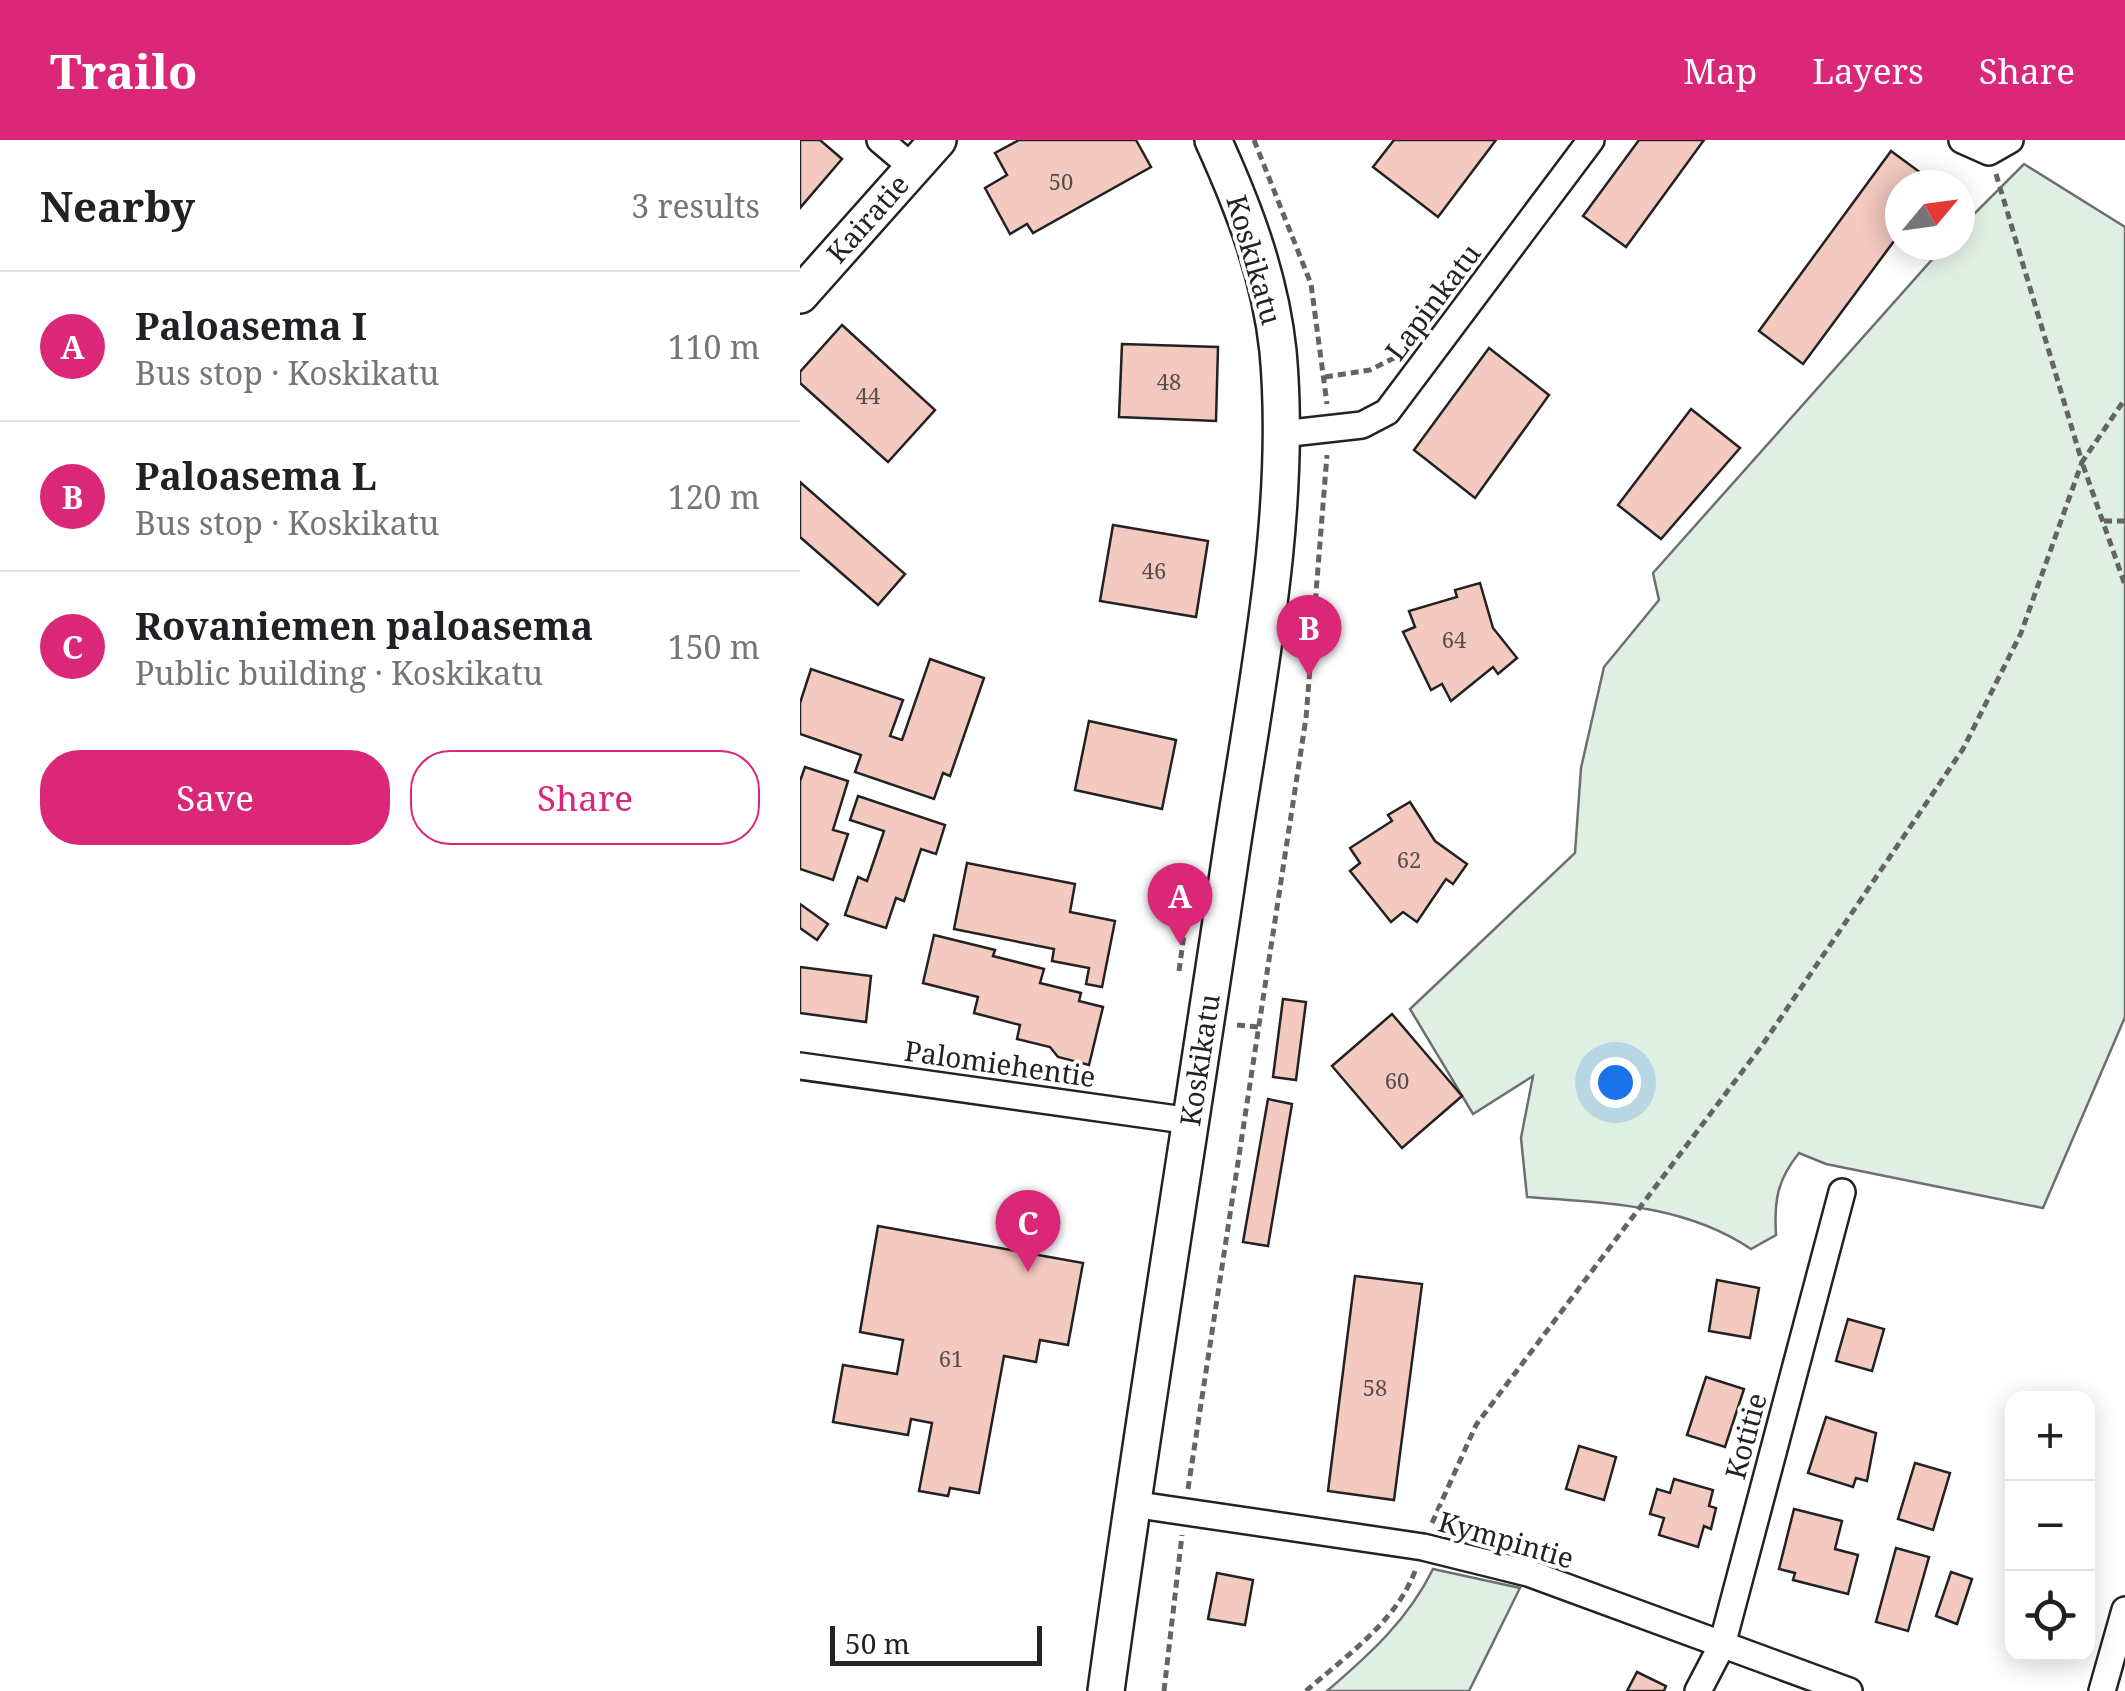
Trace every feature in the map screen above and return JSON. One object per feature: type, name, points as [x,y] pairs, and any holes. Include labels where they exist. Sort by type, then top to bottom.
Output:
[{"type":"main road","name":"Kairatie","points":[[800,296],[938,140]]},
{"type":"main road","name":"Koskikatu","points":[[1106,1691],[1265,623],[1282,434],[1278,352],[1267,284],[1250,224],[1213,140]]},
{"type":"street","points":[[880,140],[914,168]]},
{"type":"street","name":"Lapinkatu","points":[[1282,434],[1362,424],[1387,412],[1591,140]]},
{"type":"street","points":[[1962,140],[2002,146]]},
{"type":"street","name":"Palomiehentie","points":[[800,1066],[1192,1121]]},
{"type":"street","name":"Kotitie","points":[[1698,1691],[1722,1645],[1842,1192]]},
{"type":"street","name":"Kympintie","points":[[1132,1504],[1424,1548],[1528,1574],[1849,1691]]},
{"type":"street","points":[[2102,1691],[2125,1610]]},
{"type":"path","points":[[1164,1691],[1185,1509],[1306,718],[1328,430],[1325,377],[1311,284],[1254,140]]},
{"type":"path","points":[[2002,146],[2082,462],[2125,585]]},
{"type":"path","points":[[1325,377],[1370,370],[1396,356]]},
{"type":"path","points":[[1306,1691],[1365,1640],[1406,1595],[1440,1500],[1476,1425],[1763,1044],[1963,749],[2021,633],[2082,462],[2125,399]]},
{"type":"path","points":[[2104,522],[2125,522]]},
{"type":"green space","points":[[2024,164],[2125,227],[2125,1017],[2043,1208],[1826,1164],[1799,1153],[1779,1191],[1776,1235],[1751,1249],[1725,1234],[1672,1214],[1615,1204],[1527,1197],[1521,1138],[1533,1076],[1473,1114],[1410,1009],[1575,853],[1581,768],[1604,667],[1659,600],[1653,573],[1932,260],[1975,260],[1975,213]]},
{"type":"green space","points":[[1433,1569],[1520,1588],[1469,1691],[1327,1691],[1400,1620]]},
{"type":"building","points":[[800,140],[820,140],[842,159],[800,208]]},
{"type":"building","points":[[1019,140],[1136,140],[1151,167],[1033,233],[1027,224],[1010,234],[985,188],[1007,175],[995,153]]},
{"type":"building","points":[[1394,140],[1496,140],[1438,217],[1373,167]]},
{"type":"building","points":[[1639,140],[1704,140],[1626,247],[1583,216]]},
{"type":"building","points":[[1891,151],[1917,170],[1885,170],[1885,253],[1803,364],[1759,331]]},
{"type":"building","points":[[842,325],[935,410],[888,462],[800,383],[800,372]]},
{"type":"building","points":[[1122,344],[1218,347],[1216,421],[1119,417]]},
{"type":"building","points":[[1489,348],[1549,395],[1475,498],[1414,450]]},
{"type":"building","points":[[1691,409],[1740,448],[1661,539],[1618,505]]},
{"type":"building","points":[[800,482],[905,574],[878,605],[800,537]]},
{"type":"building","points":[[1113,525],[1208,541],[1196,617],[1100,601]]},
{"type":"building","points":[[1480,583],[1493,628],[1517,658],[1498,674],[1493,667],[1451,701],[1442,684],[1431,690],[1403,632],[1415,627],[1409,611],[1457,597],[1455,590]]},
{"type":"building","points":[[930,659],[984,678],[950,776],[943,773],[934,799],[855,772],[861,755],[800,734],[800,703],[811,669],[903,700],[890,736],[902,740]]},
{"type":"building","points":[[1089,721],[1176,740],[1162,809],[1075,790]]},
{"type":"building","points":[[805,767],[848,781],[833,830],[848,834],[833,880],[800,869],[800,781]]},
{"type":"building","points":[[858,796],[945,825],[936,854],[921,849],[904,901],[896,898],[886,928],[845,915],[858,877],[867,881],[884,831],[850,820]]},
{"type":"building","points":[[1410,802],[1435,841],[1467,864],[1453,884],[1446,879],[1417,922],[1403,912],[1391,922],[1350,871],[1360,863],[1350,848],[1392,821],[1388,815]]},
{"type":"building","points":[[967,863],[1075,884],[1070,912],[1115,921],[1102,987],[1086,984],[1089,968],[1052,961],[1054,949],[954,929]]},
{"type":"building","points":[[800,904],[828,924],[817,940],[800,928]]},
{"type":"building","points":[[934,935],[995,950],[993,956],[1044,969],[1040,983],[1081,993],[1079,1001],[1103,1007],[1089,1065],[1058,1057],[1050,1047],[1017,1039],[1020,1025],[974,1013],[978,997],[923,983]]},
{"type":"building","points":[[800,967],[871,976],[866,1022],[800,1013]]},
{"type":"building","points":[[1283,999],[1306,1002],[1296,1080],[1273,1077]]},
{"type":"building","points":[[1392,1014],[1462,1096],[1402,1148],[1332,1066]]},
{"type":"building","points":[[1268,1099],[1292,1104],[1268,1246],[1243,1242]]},
{"type":"building","points":[[878,1226],[1083,1263],[1068,1345],[1040,1340],[1036,1362],[1004,1356],[979,1493],[950,1488],[948,1496],[919,1491],[932,1423],[911,1419],[908,1435],[833,1422],[843,1365],[897,1374],[903,1340],[860,1332]]},
{"type":"building","points":[[1355,1276],[1422,1284],[1394,1500],[1328,1491]]},
{"type":"building","points":[[1717,1280],[1759,1288],[1750,1338],[1709,1331]]},
{"type":"building","points":[[1848,1319],[1884,1329],[1872,1371],[1836,1361]]},
{"type":"building","points":[[1706,1377],[1744,1389],[1725,1447],[1687,1435]]},
{"type":"building","points":[[1826,1417],[1876,1433],[1867,1481],[1856,1478],[1853,1487],[1808,1473]]},
{"type":"building","points":[[1579,1446],[1616,1457],[1604,1500],[1566,1489]]},
{"type":"building","points":[[1915,1463],[1950,1473],[1933,1530],[1898,1519]]},
{"type":"building","points":[[1674,1479],[1713,1490],[1709,1506],[1716,1508],[1711,1529],[1704,1526],[1698,1547],[1659,1535],[1664,1518],[1650,1514],[1657,1489],[1670,1493]]},
{"type":"building","points":[[1794,1509],[1842,1521],[1835,1549],[1858,1555],[1848,1594],[1793,1580],[1795,1573],[1779,1569]]},
{"type":"building","points":[[1896,1548],[1929,1557],[1908,1631],[1876,1622]]},
{"type":"building","points":[[1951,1572],[1972,1579],[1957,1624],[1936,1616]]},
{"type":"building","points":[[1217,1573],[1253,1580],[1245,1625],[1208,1619]]},
{"type":"building","points":[[1637,1672],[1666,1686],[1664,1691],[1627,1691]]},
{"type":"place","name":"Paloasema L","points":[[1309,677]]},
{"type":"place","name":"Paloasema I","points":[[1180,945]]},
{"type":"place","name":"Rovaniemen paloasema","points":[[1028,1272]]}]
